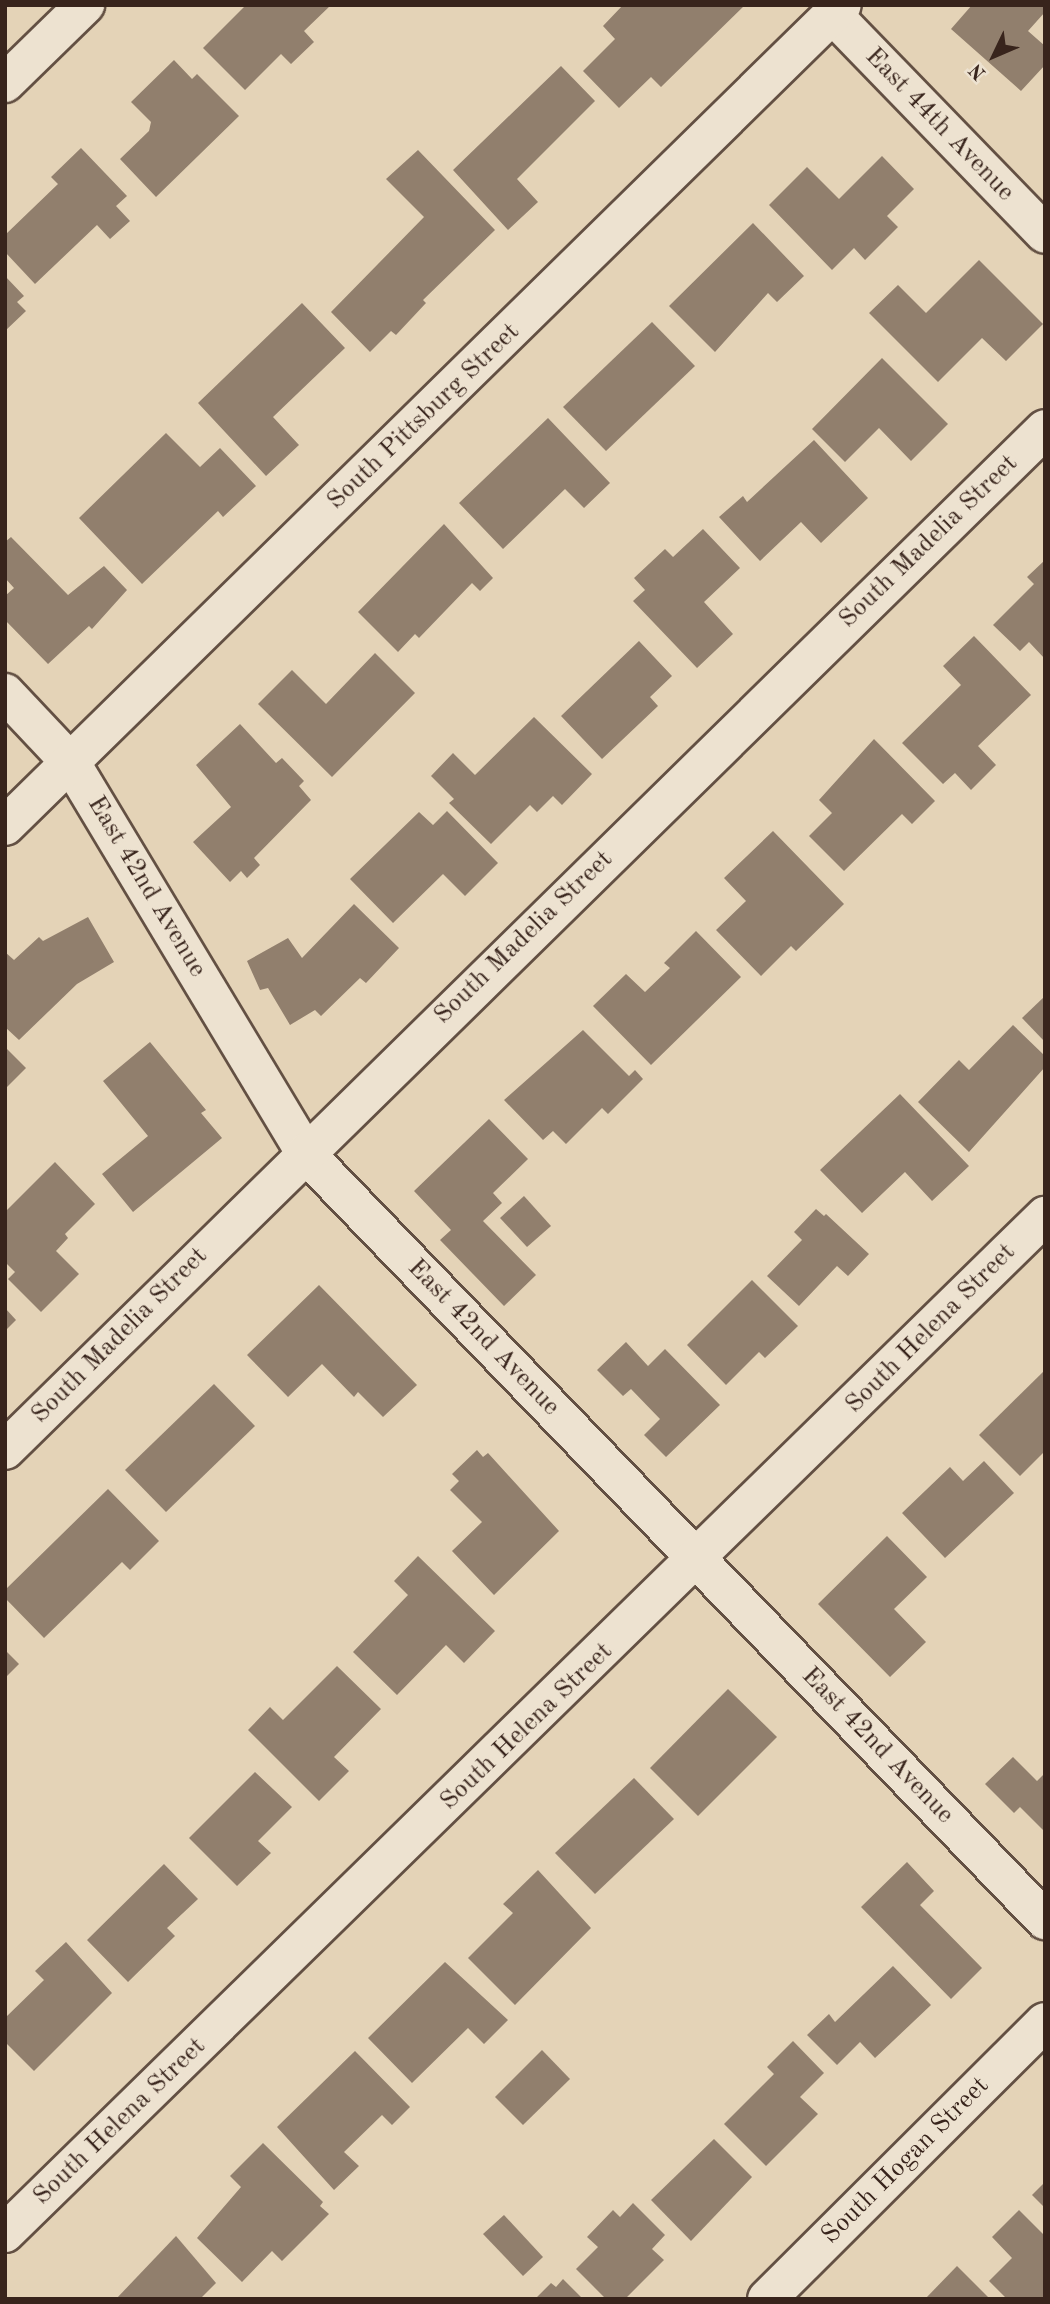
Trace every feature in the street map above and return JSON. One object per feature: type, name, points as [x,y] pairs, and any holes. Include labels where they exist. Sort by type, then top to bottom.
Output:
[{"type":"street","points":[[5,83],[85,5]]},
{"type":"street","name":"East 44th Avenue","points":[[838,10],[1045,234]]},
{"type":"street","name":"South Pittsburg Street","points":[[5,827],[838,10]]},
{"type":"street","name":"South Madelia Street","points":[[5,1450],[1045,429]]},
{"type":"street","name":"East 42nd Avenue","points":[[5,693],[71,763],[305,1153],[1045,1920]]},
{"type":"street","name":"South Helena Street","points":[[5,2233],[697,1561],[1045,1216]]},
{"type":"street","name":"South Hogan Street","points":[[767,2299],[1045,2022]]},
{"type":"building","points":[[246,5],[331,5],[304,31],[314,42],[291,64],[281,54],[245,90],[203,48]]},
{"type":"building","points":[[623,5],[745,5],[661,87],[651,77],[619,108],[583,71],[615,39],[603,26]]},
{"type":"building","points":[[972,5],[1045,5],[1045,12],[1028,31],[1045,46],[1045,65],[1021,91],[951,29]]},
{"type":"building","points":[[174,60],[192,79],[197,74],[239,116],[156,197],[120,159],[149,131],[151,122],[131,102]]},
{"type":"building","points":[[561,66],[595,101],[517,179],[538,202],[508,230],[453,170]]},
{"type":"building","points":[[81,148],[127,196],[116,206],[130,221],[110,239],[97,225],[35,284],[5,252],[5,235],[58,184],[51,177]]},
{"type":"building","points":[[418,150],[495,230],[423,300],[426,303],[396,335],[391,331],[370,352],[331,312],[424,217],[386,179]]},
{"type":"building","points":[[882,156],[914,189],[887,216],[898,227],[865,260],[854,248],[832,270],[769,205],[807,167],[839,199]]},
{"type":"building","points":[[753,223],[804,276],[777,302],[768,293],[715,352],[669,306]]},
{"type":"building","points":[[979,260],[1043,324],[1006,361],[982,338],[938,382],[869,313],[898,285],[926,313]]},
{"type":"building","points":[[5,276],[24,296],[17,302],[26,311],[5,331]]},
{"type":"building","points":[[302,303],[345,348],[273,417],[299,445],[266,476],[198,403]]},
{"type":"building","points":[[652,322],[695,366],[606,451],[563,407]]},
{"type":"building","points":[[882,358],[948,424],[911,461],[879,428],[845,462],[812,429]]},
{"type":"building","points":[[548,418],[610,483],[584,508],[565,489],[503,549],[459,503]]},
{"type":"building","points":[[166,433],[200,467],[220,448],[256,486],[223,517],[218,511],[142,584],[79,518]]},
{"type":"building","points":[[814,440],[868,498],[821,543],[801,522],[760,561],[719,517],[743,496],[747,502]]},
{"type":"building","points":[[444,524],[493,578],[480,591],[472,583],[419,638],[415,634],[398,652],[358,612]]},
{"type":"building","points":[[703,529],[740,568],[704,602],[733,634],[697,668],[633,601],[645,590],[634,578],[665,549],[673,557]]},
{"type":"building","points":[[11,537],[68,595],[104,566],[127,590],[92,629],[89,626],[48,664],[5,620],[5,596],[14,588],[5,578],[5,542]]},
{"type":"building","points":[[1045,560],[1045,659],[1029,642],[1020,651],[993,625],[1034,584],[1027,577]]},
{"type":"building","points":[[974,636],[1031,695],[978,746],[996,765],[971,790],[955,773],[943,784],[902,743],[961,685],[943,666]]},
{"type":"building","points":[[639,641],[672,676],[650,697],[658,706],[602,759],[561,716]]},
{"type":"building","points":[[375,653],[415,693],[332,777],[258,704],[292,670],[326,704]]},
{"type":"building","points":[[534,717],[592,774],[562,805],[553,796],[537,812],[530,805],[491,844],[449,803],[454,799],[431,776],[453,753],[475,775]]},
{"type":"building","points":[[240,724],[276,763],[282,758],[304,781],[299,786],[311,800],[254,858],[260,865],[247,878],[241,871],[230,882],[193,842],[231,807],[196,765]]},
{"type":"building","points":[[874,739],[935,801],[912,824],[902,814],[844,871],[809,836],[832,813],[819,800]]},
{"type":"building","points":[[447,811],[498,863],[465,896],[443,874],[393,923],[350,879],[419,812],[433,825]]},
{"type":"building","points":[[773,831],[844,904],[796,951],[791,946],[761,976],[716,930],[746,901],[724,878]]},
{"type":"building","points":[[354,904],[399,948],[366,983],[360,978],[321,1016],[315,1010],[290,1025],[268,988],[260,990],[247,961],[288,938],[302,958]]},
{"type":"building","points":[[88,917],[114,962],[77,984],[19,1040],[5,1027],[5,952],[14,960],[39,937],[43,941]]},
{"type":"building","points":[[696,931],[741,977],[651,1065],[593,1006],[626,974],[645,992],[670,968],[664,963]]},
{"type":"building","points":[[1045,996],[1045,1042],[1022,1018]]},
{"type":"building","points":[[1013,1025],[1045,1056],[1045,1067],[969,1152],[918,1102],[959,1060],[969,1070]]},
{"type":"building","points":[[583,1030],[629,1076],[635,1070],[643,1079],[608,1114],[602,1108],[566,1144],[553,1131],[543,1140],[504,1100]]},
{"type":"building","points":[[150,1042],[206,1110],[201,1113],[222,1138],[133,1212],[102,1174],[148,1136],[103,1081]]},
{"type":"building","points":[[5,1047],[26,1068],[5,1089]]},
{"type":"building","points":[[900,1094],[969,1166],[932,1201],[905,1172],[862,1213],[820,1170]]},
{"type":"building","points":[[489,1119],[528,1159],[493,1193],[502,1203],[483,1221],[536,1275],[504,1306],[440,1240],[451,1230],[414,1191]]},
{"type":"building","points":[[55,1162],[95,1204],[65,1234],[68,1238],[56,1251],[79,1274],[41,1312],[8,1279],[15,1272],[5,1262],[5,1212]]},
{"type":"building","points":[[524,1196],[551,1226],[527,1247],[500,1218]]},
{"type":"building","points":[[816,1209],[824,1216],[826,1214],[869,1254],[848,1276],[837,1266],[799,1306],[767,1276],[802,1240],[794,1232]]},
{"type":"building","points":[[752,1280],[798,1326],[765,1358],[759,1352],[726,1385],[687,1345]]},
{"type":"building","points":[[319,1285],[417,1385],[383,1417],[358,1392],[354,1397],[322,1364],[288,1397],[247,1355]]},
{"type":"building","points":[[5,1308],[16,1320],[5,1331]]},
{"type":"building","points":[[626,1342],[648,1366],[665,1349],[720,1405],[666,1457],[644,1435],[660,1419],[631,1389],[623,1396],[597,1370]]},
{"type":"building","points":[[1045,1370],[1045,1451],[1020,1476],[979,1435]]},
{"type":"building","points":[[214,1384],[255,1426],[166,1512],[125,1470]]},
{"type":"building","points":[[477,1450],[483,1457],[488,1453],[559,1531],[494,1595],[452,1551],[482,1522],[450,1490],[459,1481],[452,1474]]},
{"type":"building","points":[[984,1461],[1014,1493],[945,1558],[902,1513],[950,1467],[963,1481]]},
{"type":"building","points":[[108,1489],[159,1541],[130,1570],[122,1562],[44,1638],[5,1598],[5,1590]]},
{"type":"building","points":[[887,1536],[927,1577],[894,1609],[926,1642],[890,1677],[818,1604]]},
{"type":"building","points":[[418,1556],[495,1631],[464,1663],[446,1645],[397,1695],[353,1652],[408,1595],[394,1581]]},
{"type":"building","points":[[5,1650],[19,1664],[5,1678]]},
{"type":"building","points":[[337,1666],[381,1709],[334,1757],[349,1771],[319,1801],[248,1730],[270,1707],[283,1720]]},
{"type":"building","points":[[728,1689],[777,1737],[698,1816],[650,1768]]},
{"type":"building","points":[[1013,1757],[1037,1781],[1045,1773],[1045,1832],[1020,1807],[1014,1813],[985,1784]]},
{"type":"building","points":[[255,1772],[292,1807],[258,1841],[271,1853],[237,1886],[189,1838]]},
{"type":"building","points":[[634,1778],[674,1819],[595,1894],[555,1853]]},
{"type":"building","points":[[907,1862],[934,1891],[920,1905],[982,1968],[951,1999],[861,1907]]},
{"type":"building","points":[[164,1864],[198,1899],[167,1928],[175,1936],[128,1982],[87,1940]]},
{"type":"building","points":[[538,1870],[591,1928],[515,2005],[468,1958],[513,1913],[503,1904]]},
{"type":"building","points":[[66,1942],[112,1993],[34,2071],[5,2042],[5,2018],[44,1980],[35,1971]]},
{"type":"building","points":[[445,1962],[508,2020],[484,2044],[468,2028],[412,2083],[368,2038]]},
{"type":"building","points":[[893,1966],[931,2005],[875,2058],[860,2042],[837,2065],[807,2035],[829,2014],[835,2022]]},
{"type":"building","points":[[793,2041],[824,2073],[800,2097],[818,2114],[766,2166],[724,2124],[774,2074],[767,2067]]},
{"type":"building","points":[[542,2050],[570,2079],[523,2125],[495,2097]]},
{"type":"building","points":[[355,2051],[410,2107],[392,2125],[382,2115],[344,2152],[359,2166],[334,2190],[277,2127]]},
{"type":"building","points":[[714,2139],[752,2177],[691,2241],[651,2200]]},
{"type":"building","points":[[263,2143],[323,2202],[320,2206],[329,2214],[282,2261],[272,2251],[242,2282],[197,2238],[241,2187],[230,2176]]},
{"type":"building","points":[[1045,2182],[1045,2208],[1032,2195]]},
{"type":"building","points":[[633,2203],[665,2235],[652,2249],[664,2260],[625,2299],[606,2299],[576,2269],[598,2247],[587,2237],[613,2210],[620,2217]]},
{"type":"building","points":[[1019,2210],[1045,2236],[1045,2299],[1007,2299],[989,2281],[1012,2258],[992,2237]]},
{"type":"building","points":[[504,2215],[543,2257],[523,2276],[483,2234]]},
{"type":"building","points":[[176,2236],[216,2283],[200,2299],[116,2299]]},
{"type":"building","points":[[957,2266],[990,2299],[925,2299]]},
{"type":"building","points":[[563,2279],[583,2299],[535,2299],[551,2283],[556,2287]]}]
